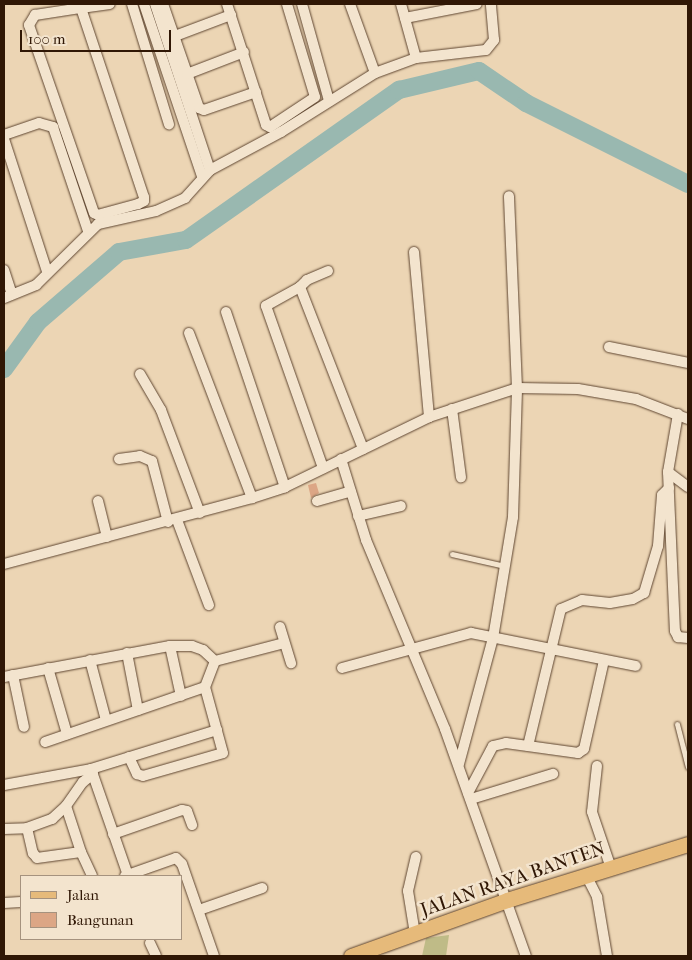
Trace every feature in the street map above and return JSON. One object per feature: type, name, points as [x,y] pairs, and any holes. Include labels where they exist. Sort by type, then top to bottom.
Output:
[{"type":"main road","name":"JALAN RAYA BANTEN","points":[[351,956],[507,900],[688,844]]},
{"type":"street","points":[[81,8],[144,197],[144,201],[138,204],[98,215],[94,213],[29,25],[35,15],[81,8],[110,4]]},
{"type":"street","points":[[132,4],[169,124]]},
{"type":"street","points":[[144,4],[206,173]]},
{"type":"street","points":[[155,4],[206,173]]},
{"type":"street","points":[[163,4],[196,104],[204,110],[256,92]]},
{"type":"street","points":[[227,4],[266,124],[270,127],[315,97],[287,4]]},
{"type":"street","points":[[302,4],[329,101]]},
{"type":"street","points":[[350,4],[375,73]]},
{"type":"street","points":[[401,4],[416,58]]},
{"type":"street","points":[[405,18],[477,4]]},
{"type":"street","points":[[4,270],[8,296],[36,284],[46,271],[88,231],[105,222],[156,211],[185,198],[197,187],[206,173],[375,73],[416,58],[486,50],[494,40],[491,4]]},
{"type":"street","points":[[175,36],[231,15]]},
{"type":"street","points":[[187,74],[244,52]]},
{"type":"street","points":[[46,271],[4,137],[39,123],[53,127],[88,231]]},
{"type":"street","points":[[458,764],[493,638],[513,517],[517,388],[509,196]]},
{"type":"street","points":[[414,252],[430,417]]},
{"type":"street","points":[[323,468],[266,306],[300,287],[307,280],[328,271]]},
{"type":"street","points":[[300,287],[363,449]]},
{"type":"street","points":[[226,312],[285,486]]},
{"type":"street","points":[[189,333],[252,498]]},
{"type":"street","points":[[609,347],[688,363]]},
{"type":"street","points":[[140,374],[161,410],[200,513]]},
{"type":"street","points":[[4,564],[172,521],[252,498],[285,486],[430,417],[517,388],[578,389],[636,399],[688,419]]},
{"type":"street","points":[[452,409],[461,477]]},
{"type":"street","points":[[678,414],[668,472],[675,631],[678,637],[688,638]]},
{"type":"street","points":[[119,460],[140,456],[152,461],[172,521],[209,605]]},
{"type":"street","points":[[341,459],[358,516],[377,568],[412,648],[458,764],[526,956]]},
{"type":"street","points":[[668,472],[688,488]]},
{"type":"street","points":[[528,746],[561,609],[571,603],[582,600],[610,603],[633,599],[644,593],[658,546],[662,495],[669,488]]},
{"type":"street","points":[[317,501],[351,491]]},
{"type":"street","points":[[98,501],[107,537]]},
{"type":"street","points":[[358,516],[401,506]]},
{"type":"street","points":[[280,627],[291,663]]},
{"type":"street","points":[[342,668],[470,633],[552,647],[636,666]]},
{"type":"street","points":[[215,661],[284,643]]},
{"type":"street","points":[[24,727],[9,676],[170,646],[192,646],[203,650],[215,661]]},
{"type":"street","points":[[170,646],[181,696]]},
{"type":"street","points":[[127,653],[138,710]]},
{"type":"street","points":[[90,660],[106,720]]},
{"type":"street","points":[[470,796],[493,746],[528,746],[578,753],[584,749],[604,660]]},
{"type":"street","points":[[129,756],[137,774],[143,776],[219,755],[223,749],[205,687],[215,661]]},
{"type":"street","points":[[48,668],[67,734]]},
{"type":"street","points":[[45,742],[205,687]]},
{"type":"street","points":[[4,785],[92,771],[129,756],[217,730]]},
{"type":"street","points":[[597,766],[592,812],[611,868]]},
{"type":"street","points":[[4,829],[27,828],[52,818],[66,806],[92,771]]},
{"type":"street","points":[[92,771],[126,875],[176,858],[182,864],[214,956]]},
{"type":"street","points":[[470,796],[553,774]]},
{"type":"street","points":[[66,806],[81,852],[92,875]]},
{"type":"street","points":[[113,834],[182,810],[186,811],[192,825]]},
{"type":"street","points":[[27,828],[37,858],[81,852]]},
{"type":"street","points":[[415,934],[408,891],[416,857]]},
{"type":"street","points":[[586,875],[597,896],[607,956]]},
{"type":"street","points":[[199,910],[262,888]]},
{"type":"street","points":[[4,900],[20,902]]},
{"type":"street","points":[[150,943],[156,956]]},
{"type":"lane","points":[[452,554],[506,566]]},
{"type":"lane","points":[[677,724],[688,767]]},
{"type":"shaded area","points":[[449,935],[446,956],[422,956],[426,938]]},
{"type":"building","points":[[316,483],[319,493],[311,498],[308,485]]},
{"type":"waterway","points":[[4,369],[38,322],[119,252],[186,240],[399,90],[479,71],[526,103],[688,184]]}]
